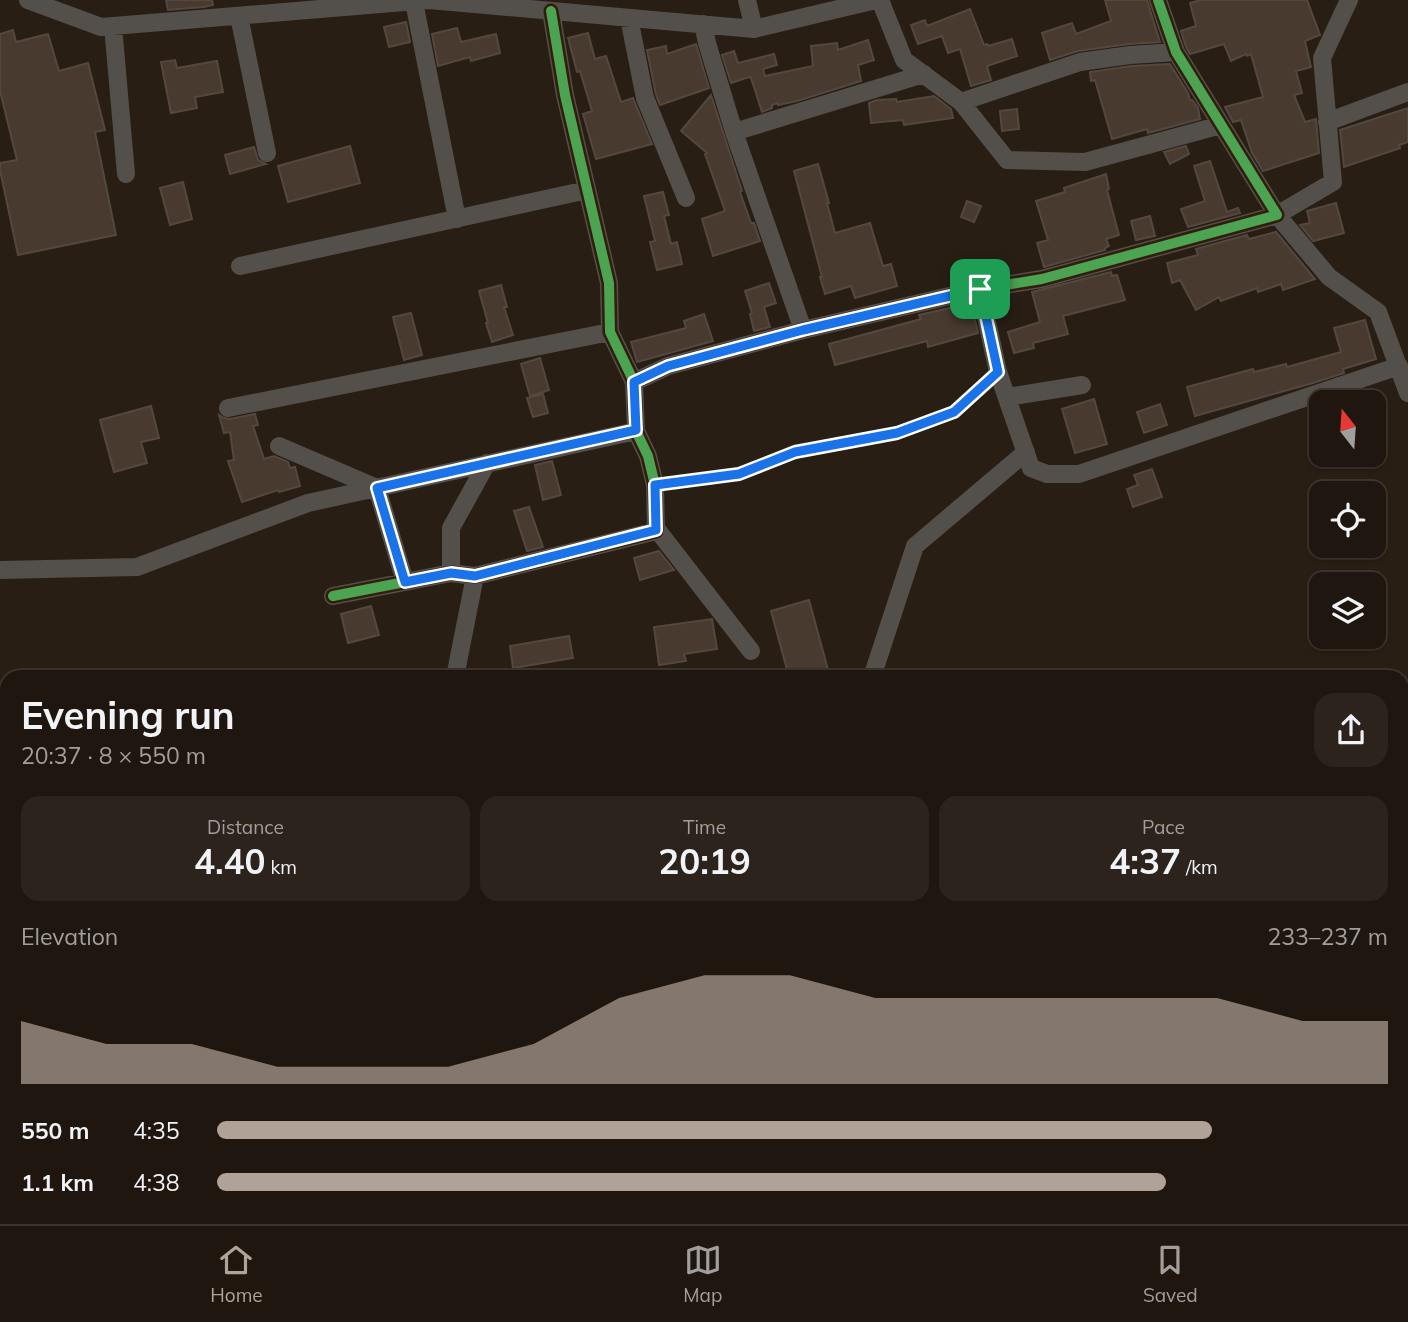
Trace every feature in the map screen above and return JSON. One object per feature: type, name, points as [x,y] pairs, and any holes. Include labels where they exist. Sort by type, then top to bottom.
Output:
[{"type":"street","points":[[28,0],[101,27],[429,0],[754,29],[878,0],[904,60],[961,102],[1007,160],[1085,162],[1221,125]]},
{"type":"street","points":[[747,0],[754,29]]},
{"type":"street","points":[[1158,0],[1176,52],[1277,215],[1329,277],[1378,312],[1408,393]]},
{"type":"street","points":[[634,382],[668,366],[803,330],[980,289],[1042,279],[1277,215],[1333,181],[1322,58],[1349,0]]},
{"type":"street","points":[[414,2],[457,219]]},
{"type":"street","points":[[551,11],[565,95],[609,283],[610,332],[634,382],[636,430],[648,456],[655,485],[656,527],[751,651]]},
{"type":"street","points":[[239,16],[267,153]]},
{"type":"street","points":[[629,18],[645,98],[686,198]]},
{"type":"street","points":[[703,24],[734,132],[803,330]]},
{"type":"street","points":[[113,26],[125,174]]},
{"type":"street","points":[[961,102],[1080,62],[1176,52]]},
{"type":"street","points":[[734,132],[924,74]]},
{"type":"street","points":[[1327,122],[1408,92]]},
{"type":"street","points":[[240,266],[587,190]]},
{"type":"street","points":[[980,289],[998,372],[1031,468],[1047,474],[1079,474],[1399,366]]},
{"type":"street","points":[[228,408],[610,332]]},
{"type":"street","points":[[1007,397],[1082,385]]},
{"type":"street","points":[[0,570],[137,567],[308,503],[636,430]]},
{"type":"street","points":[[279,446],[377,488]]},
{"type":"street","points":[[874,670],[915,547],[1026,452]]},
{"type":"street","points":[[451,573],[451,528],[487,463]]},
{"type":"street","points":[[377,488],[405,582]]},
{"type":"street","points":[[333,596],[451,573],[475,576],[656,530],[656,527]]},
{"type":"street","points":[[456,670],[475,576]]},
{"type":"path","points":[[655,485],[739,474],[795,452],[897,433],[954,412],[998,372]]},
{"type":"building","points":[[166,0],[212,0],[213,5],[168,10]]},
{"type":"building","points":[[1105,0],[1147,0],[1160,42],[1078,51],[1050,60],[1042,33],[1072,23],[1076,34],[1111,21]]},
{"type":"building","points":[[1201,0],[1307,0],[1320,35],[1305,41],[1311,67],[1296,71],[1302,93],[1294,95],[1305,122],[1316,119],[1319,153],[1263,171],[1252,153],[1241,120],[1233,122],[1225,107],[1263,97],[1251,54],[1231,61],[1224,44],[1190,54],[1186,47],[1181,31],[1196,26],[1190,3]]},
{"type":"building","points":[[970,9],[984,45],[1012,39],[1017,56],[987,66],[991,80],[971,86],[960,49],[948,53],[942,36],[918,44],[911,25],[925,20],[927,26]]},
{"type":"building","points":[[406,22],[410,42],[389,47],[384,27]]},
{"type":"building","points":[[457,28],[461,42],[496,34],[500,53],[471,61],[470,57],[438,66],[432,34]]},
{"type":"building","points":[[13,30],[16,42],[48,34],[59,71],[88,63],[105,130],[95,132],[116,235],[18,255],[0,170],[0,163],[17,160],[0,91],[0,34]]},
{"type":"building","points":[[588,33],[595,59],[606,56],[621,102],[633,98],[652,144],[596,159],[583,114],[592,111],[568,38]]},
{"type":"building","points":[[868,40],[874,60],[858,65],[861,81],[797,101],[777,103],[762,112],[751,78],[731,83],[722,55],[734,51],[738,63],[774,54],[777,65],[763,69],[765,76],[813,66],[811,46],[837,43],[838,50]]},
{"type":"building","points":[[696,44],[709,88],[660,105],[647,50],[666,46],[667,54]]},
{"type":"building","points":[[175,60],[177,68],[217,61],[223,92],[195,97],[197,108],[171,113],[161,62]]},
{"type":"building","points":[[1170,64],[1190,100],[1198,108],[1200,119],[1148,133],[1147,129],[1112,139],[1095,80],[1091,81],[1090,72]]},
{"type":"building","points":[[711,95],[742,191],[740,192],[760,241],[713,256],[702,219],[725,211],[705,154],[707,153],[681,131]]},
{"type":"building","points":[[934,96],[951,109],[953,118],[904,125],[903,120],[871,123],[869,103],[877,100],[896,99],[897,102]]},
{"type":"building","points":[[1408,108],[1408,142],[1399,145],[1400,148],[1344,167],[1340,130]]},
{"type":"building","points":[[1017,109],[1019,129],[1002,131],[1000,111]]},
{"type":"building","points":[[350,146],[360,183],[288,202],[278,166]]},
{"type":"building","points":[[1186,146],[1189,154],[1170,164],[1164,152]]},
{"type":"building","points":[[254,147],[258,160],[266,164],[230,174],[225,155]]},
{"type":"building","points":[[1210,161],[1227,212],[1238,208],[1240,213],[1188,227],[1181,209],[1205,201],[1194,166]]},
{"type":"building","points":[[818,164],[835,233],[870,223],[883,266],[891,264],[897,286],[855,298],[851,286],[825,294],[794,171]]},
{"type":"building","points":[[1106,174],[1107,190],[1119,235],[1106,239],[1109,246],[1105,250],[1044,267],[1037,243],[1048,240],[1036,201]]},
{"type":"building","points":[[183,182],[192,219],[170,225],[160,188]]},
{"type":"building","points":[[663,192],[669,215],[664,216],[671,244],[677,242],[682,264],[657,270],[650,242],[655,241],[644,196]]},
{"type":"building","points":[[967,201],[981,206],[974,222],[961,217]]},
{"type":"building","points":[[1336,203],[1344,233],[1313,241],[1300,225],[1310,223],[1307,211]]},
{"type":"building","points":[[1150,216],[1155,236],[1136,240],[1131,221]]},
{"type":"building","points":[[1276,232],[1315,279],[1283,290],[1281,284],[1258,292],[1257,288],[1221,301],[1219,297],[1196,310],[1180,280],[1172,283],[1167,263],[1198,255],[1196,249],[1247,235],[1249,239]]},
{"type":"building","points":[[1111,272],[1112,276],[1117,275],[1125,300],[1063,316],[1068,334],[1033,343],[1034,348],[1014,353],[1008,332],[1040,322],[1032,292]]},
{"type":"building","points":[[769,283],[776,303],[764,307],[770,327],[754,331],[745,291]]},
{"type":"building","points":[[501,285],[507,307],[504,307],[513,335],[492,342],[479,291]]},
{"type":"building","points":[[971,303],[978,333],[928,347],[927,341],[835,365],[829,344],[921,319],[919,315]]},
{"type":"building","points":[[411,313],[422,355],[404,360],[393,317]]},
{"type":"building","points":[[704,314],[713,341],[637,362],[631,342],[686,328],[684,321]]},
{"type":"building","points":[[1365,320],[1376,359],[1343,369],[1344,373],[1313,383],[1195,416],[1187,387],[1253,369],[1254,372],[1286,364],[1287,367],[1341,352],[1334,328]]},
{"type":"building","points":[[540,358],[549,390],[530,396],[521,364]]},
{"type":"building","points":[[543,394],[548,413],[533,417],[527,398]]},
{"type":"building","points":[[1094,399],[1107,444],[1075,453],[1062,409]]},
{"type":"building","points":[[1160,404],[1167,425],[1144,433],[1137,412]]},
{"type":"building","points":[[151,406],[159,438],[141,442],[147,463],[114,472],[100,420]]},
{"type":"building","points":[[255,414],[258,425],[253,426],[264,459],[274,456],[288,462],[290,468],[295,467],[300,486],[242,502],[228,461],[234,460],[230,432],[224,433],[219,415],[230,419]]},
{"type":"building","points":[[552,461],[561,495],[543,500],[535,465]]},
{"type":"building","points":[[1152,469],[1162,497],[1133,507],[1127,489],[1138,485],[1134,475]]},
{"type":"building","points":[[529,507],[543,547],[527,551],[514,511]]},
{"type":"building","points":[[659,551],[674,570],[640,580],[634,558]]},
{"type":"building","points":[[809,600],[828,670],[787,670],[771,611]]},
{"type":"building","points":[[371,606],[379,635],[348,643],[341,614]]},
{"type":"building","points":[[712,619],[717,649],[684,654],[686,661],[659,665],[654,627]]},
{"type":"building","points":[[569,636],[573,658],[513,668],[510,646]]},
{"type":"cycle path","points":[[634,382],[668,366],[803,330],[980,289],[1042,279],[1277,215],[1176,52],[1158,0]]},
{"type":"cycle path","points":[[333,596],[451,573],[475,576],[656,531],[655,485],[648,456],[636,431],[634,382],[610,332],[609,283],[565,95],[551,11]]},
{"type":"route","points":[[980,289],[998,372],[954,412],[897,433],[795,452],[739,474],[655,485],[656,530],[475,576],[451,573],[405,582],[377,488],[636,430],[634,382],[668,366],[803,330],[980,289]]}]
